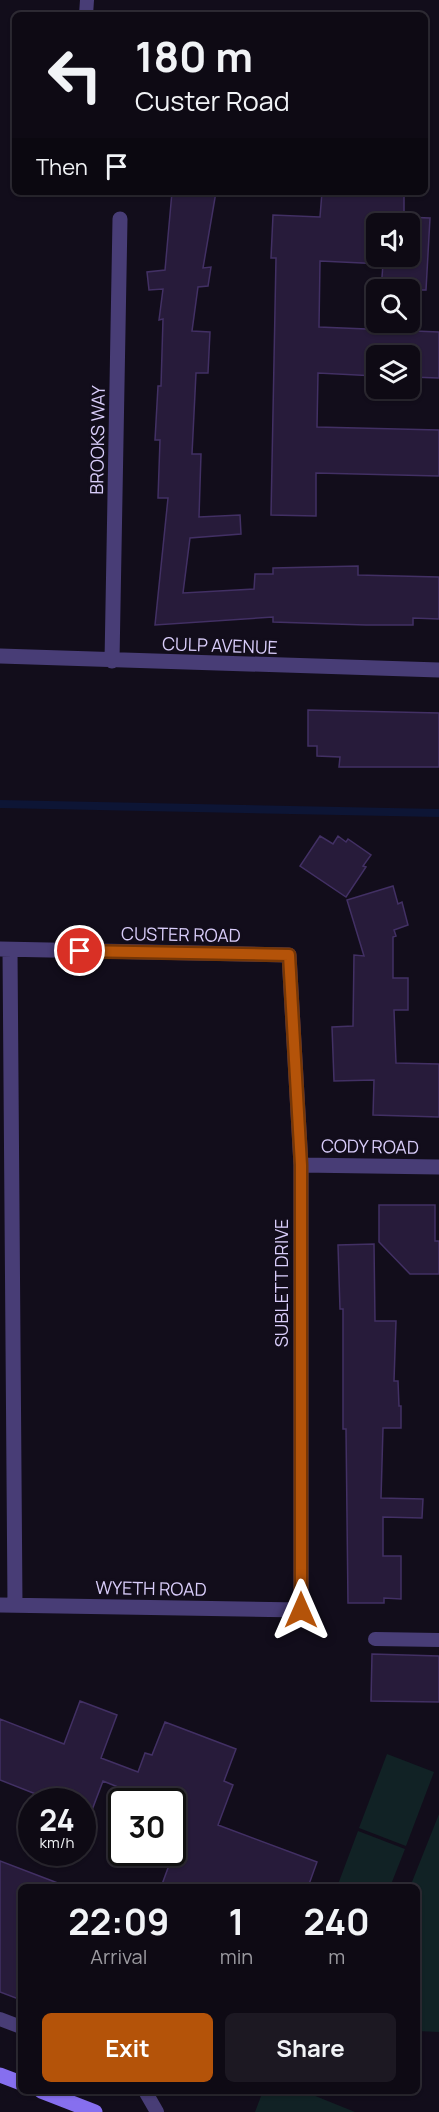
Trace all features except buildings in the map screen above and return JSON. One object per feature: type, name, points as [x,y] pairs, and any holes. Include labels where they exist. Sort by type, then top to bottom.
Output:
[{"type":"main road","points":[[0,2075],[18,2082]]},
{"type":"main road","points":[[49,2094],[95,2112]]},
{"type":"street","name":"BROOKS WAY","points":[[112,661],[120,219]]},
{"type":"street","name":"CULP AVENUE","points":[[0,656],[439,670]]},
{"type":"street","name":"CUSTER ROAD","points":[[5,950],[289,955]]},
{"type":"street","points":[[5,950],[8,1605]]},
{"type":"street","name":"SUBLETT DRIVE","points":[[289,955],[301,1165],[301,1610]]},
{"type":"street","name":"CODY ROAD","points":[[301,1165],[439,1167]]},
{"type":"street","name":"WYETH ROAD","points":[[8,1605],[301,1610]]},
{"type":"lane","points":[[375,1639],[439,1640]]},
{"type":"lane","points":[[0,2019],[18,2026]]},
{"type":"lane","points":[[147,2094],[157,2112]]},
{"type":"shaded area","points":[[387,1754],[434,1772],[406,1846],[359,1828]]},
{"type":"shaded area","points":[[439,1814],[439,2032],[420,2031],[420,1884],[411,1884]]},
{"type":"shaded area","points":[[358,1831],[405,1849],[391,1884],[338,1884]]},
{"type":"shaded area","points":[[262,2094],[310,2094],[355,2112],[255,2112]]},
{"type":"waterway","points":[[0,804],[439,813]]},
{"type":"route","points":[[80,951],[289,955],[301,1165],[301,1610]]}]
